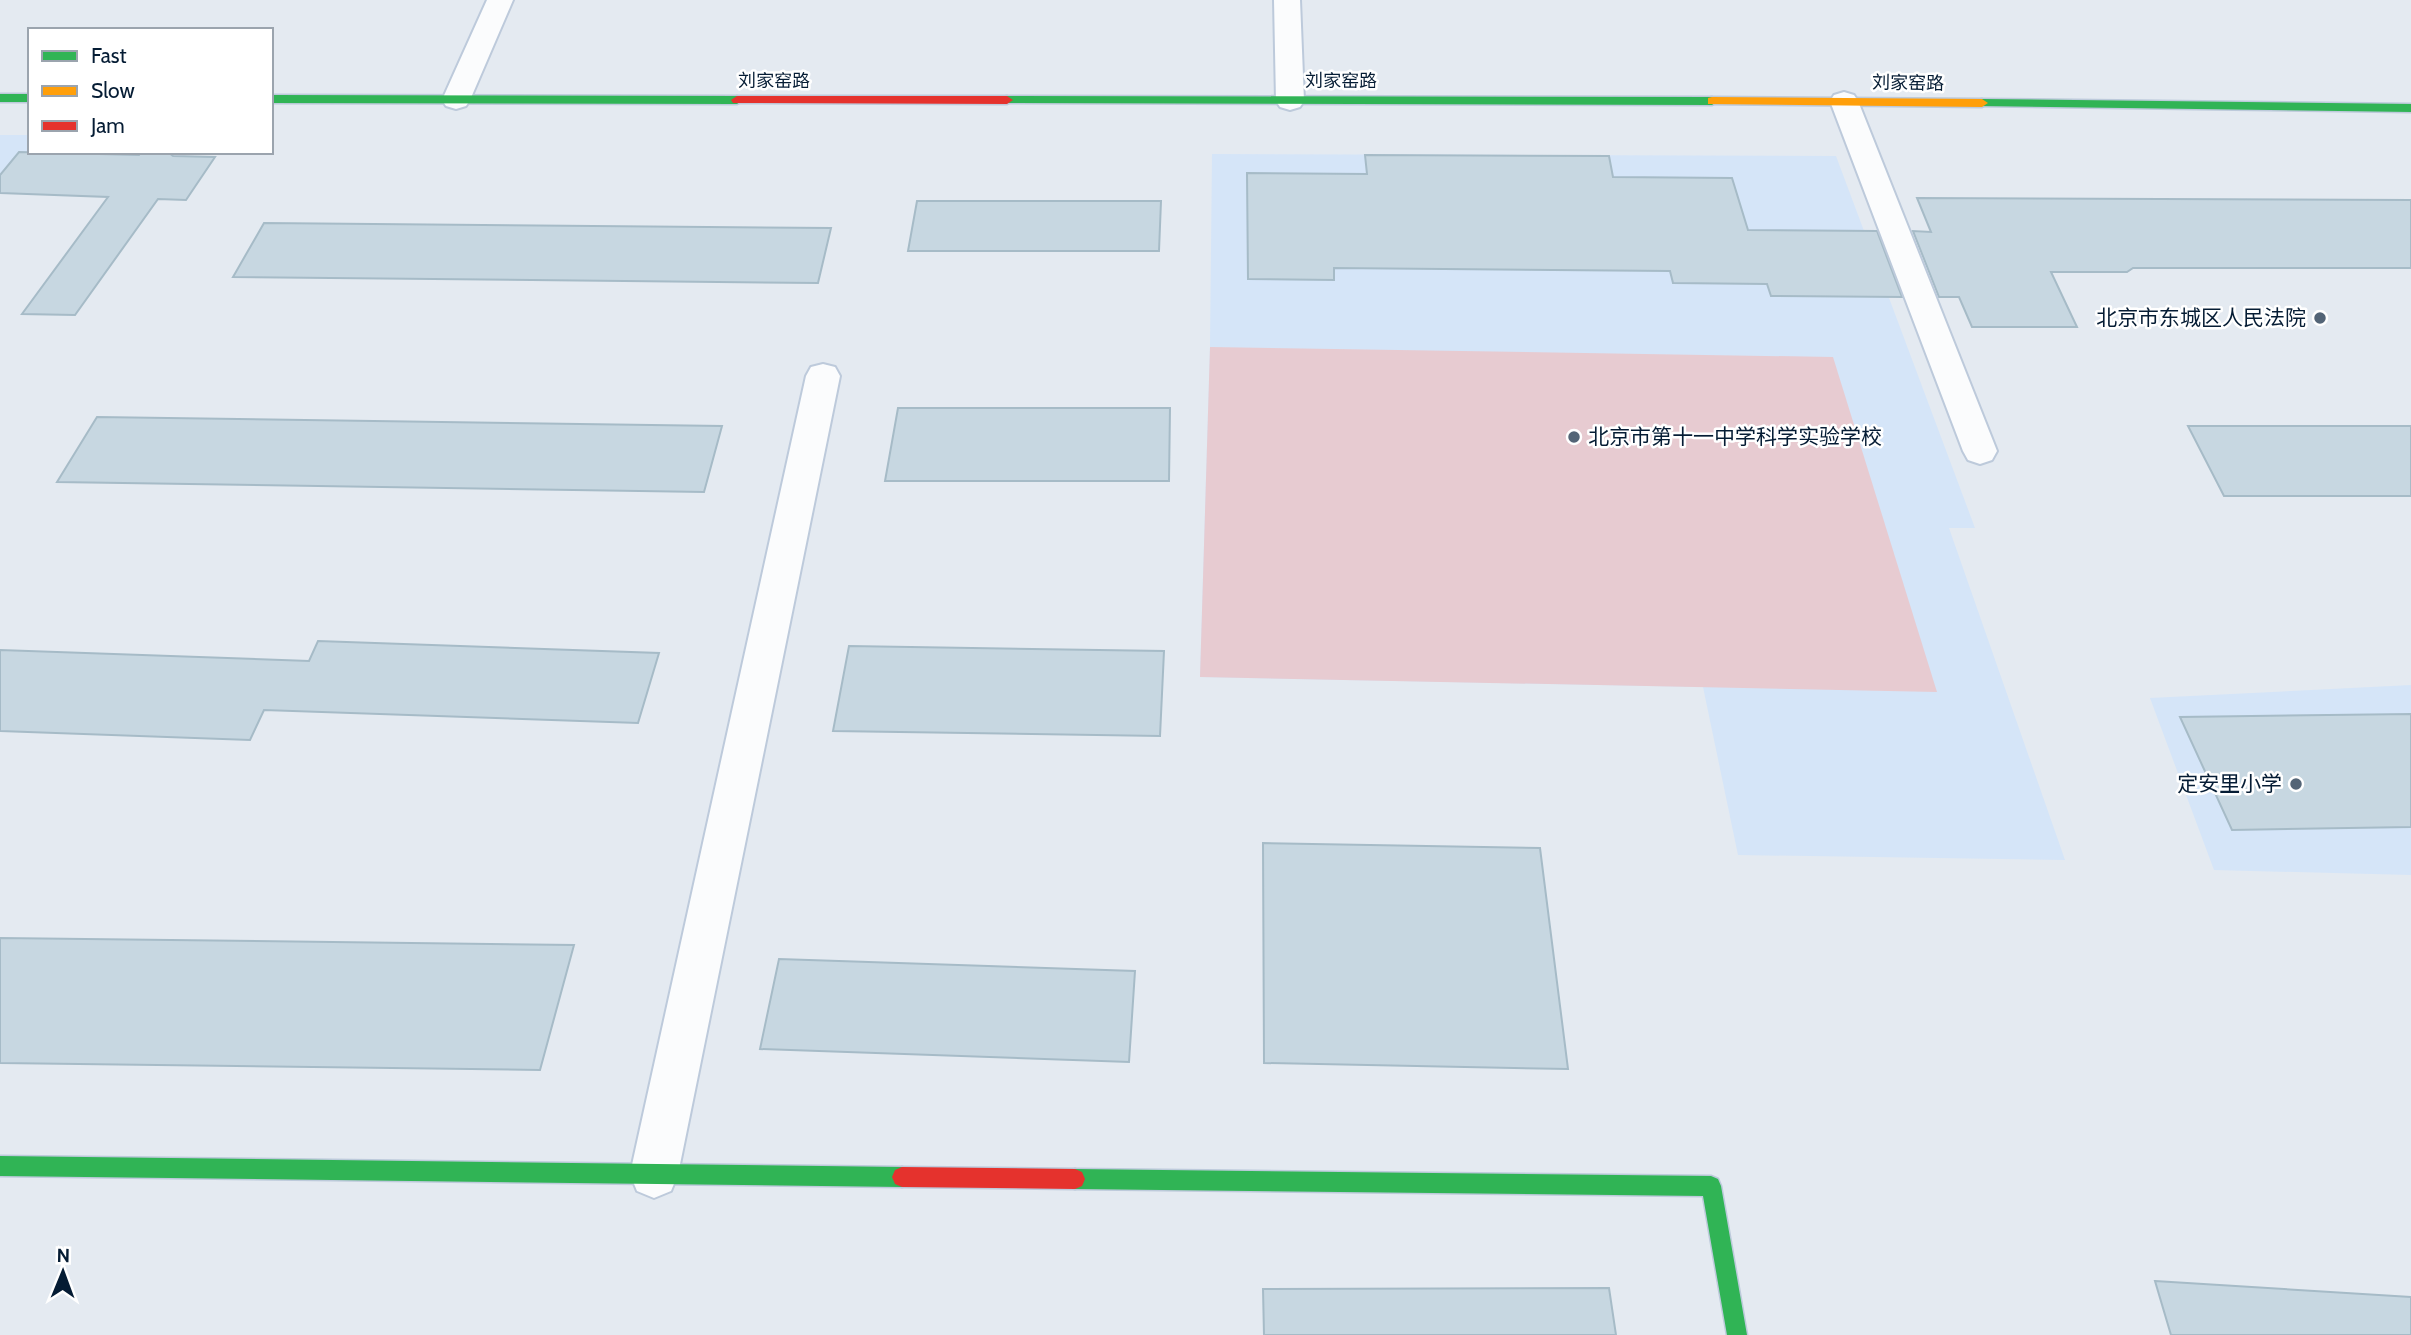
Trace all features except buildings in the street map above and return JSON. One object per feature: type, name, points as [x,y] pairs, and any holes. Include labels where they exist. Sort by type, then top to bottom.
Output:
[{"type":"street","points":[[456,100],[500,0]]},
{"type":"street","points":[[1287,0],[1290,101]]},
{"type":"street","points":[[0,98],[28,98]]},
{"type":"street","name":"刘家窑路","points":[[273,99],[1844,101],[2411,107]]},
{"type":"street","points":[[1844,101],[1980,451]]},
{"type":"street","points":[[654,1174],[823,376]]},
{"type":"street","points":[[0,1166],[1711,1186],[1737,1335]]},
{"type":"shaded area","points":[[0,135],[28,135],[28,154],[0,191]]},
{"type":"shaded area","name":"北京市第十一中学科学实验学校","points":[[1212,154],[1836,156],[1975,528],[1949,528],[2065,860],[1738,855],[1703,687],[1200,677],[1210,347]]},
{"type":"shaded area","points":[[1210,347],[1833,357],[1937,692],[1200,677]]},
{"type":"shaded area","name":"定安里小学","points":[[2411,685],[2411,875],[2214,870],[2150,698]]},
{"type":"traffic: fast","points":[[0,98],[28,98]]},
{"type":"traffic: fast","points":[[273,99],[737,100]]},
{"type":"traffic: fast","points":[[1007,100],[1712,101]]},
{"type":"traffic: fast","points":[[1982,103],[2411,108]]},
{"type":"traffic: fast","points":[[0,1166],[902,1177]]},
{"type":"traffic: fast","points":[[1075,1179],[1711,1186],[1737,1335]]},
{"type":"traffic: slow","points":[[1712,101],[1982,103]]},
{"type":"traffic: jam","points":[[737,100],[1007,100]]},
{"type":"traffic: jam","points":[[902,1177],[1075,1179]]},
{"type":"place","name":"北京市东城区人民法院","points":[[2320,318]]},
{"type":"place","name":"北京市第十一中学科学实验学校","points":[[1574,437]]},
{"type":"place","name":"定安里小学","points":[[2296,784]]}]
